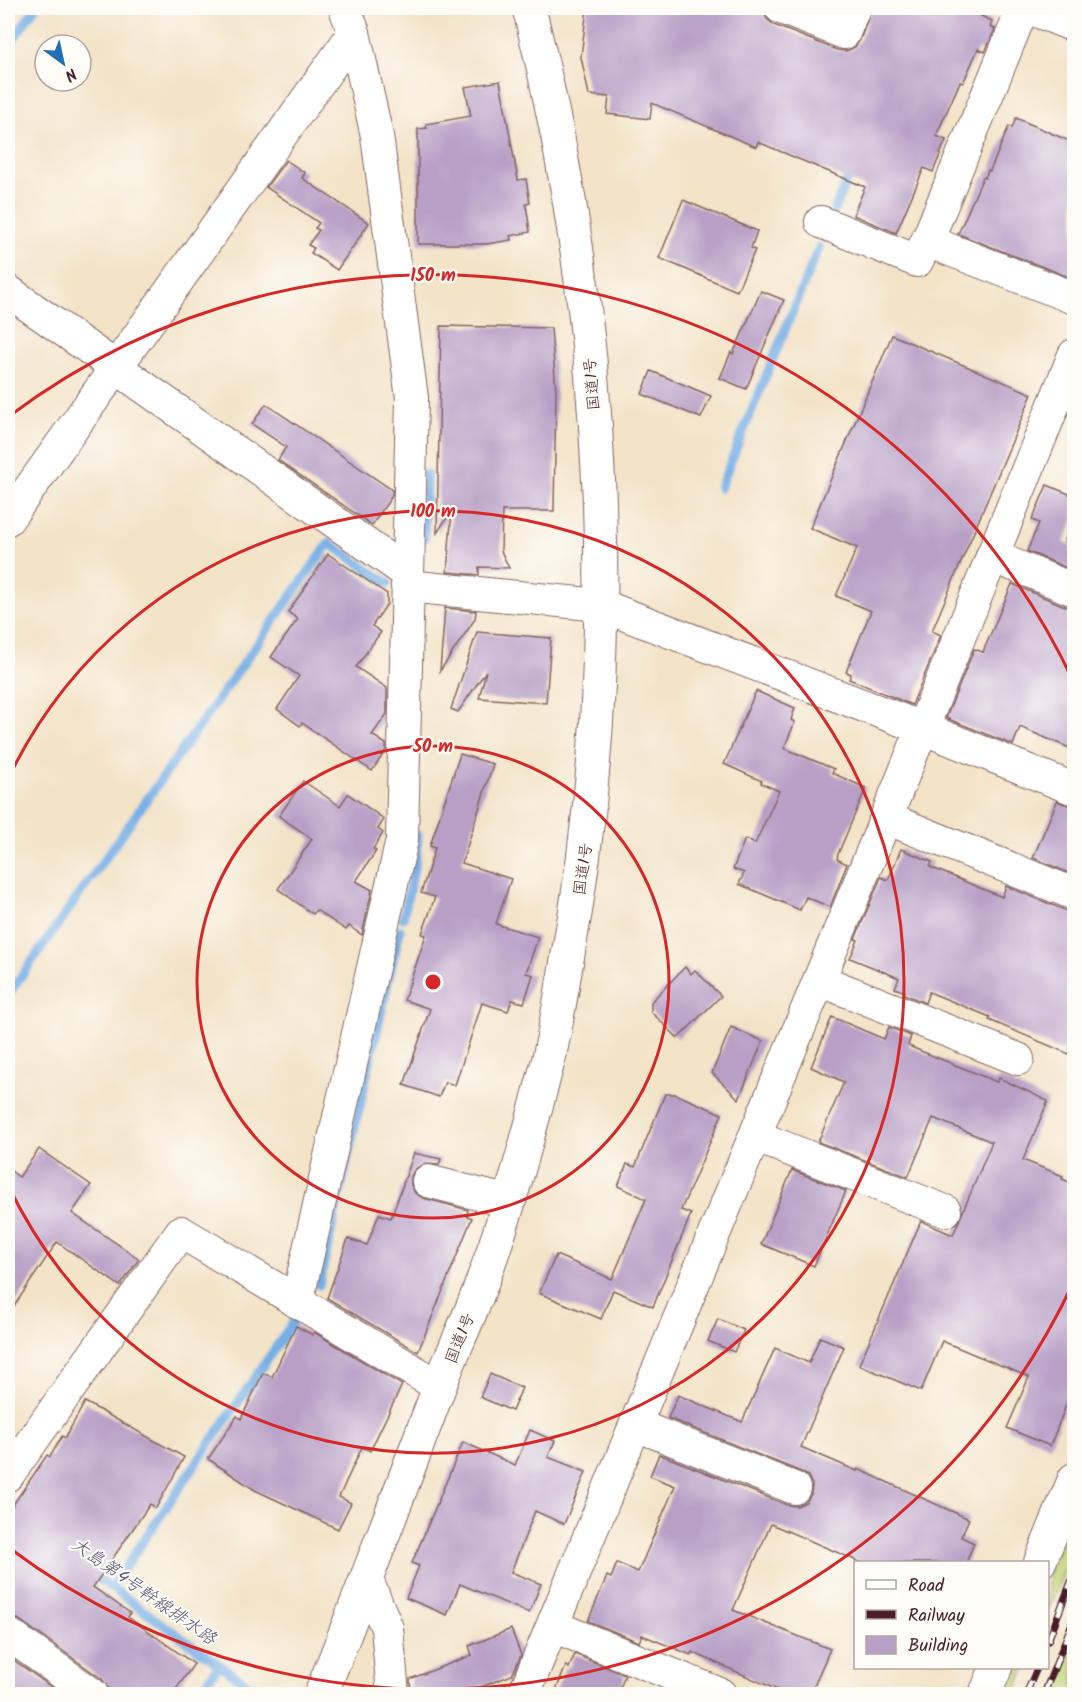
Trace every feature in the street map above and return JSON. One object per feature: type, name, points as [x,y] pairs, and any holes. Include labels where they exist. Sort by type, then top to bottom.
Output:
[{"type":"highway","name":"国道1号","points":[[321,1695],[477,1294],[509,1202],[549,1057],[577,909],[591,799],[597,722],[600,604],[597,475],[582,278],[547,77],[529,8]]},
{"type":"street","points":[[781,8],[844,33],[854,8]]},
{"type":"street","points":[[821,222],[917,261],[1023,8],[1074,26]]},
{"type":"street","points":[[8,519],[115,367],[350,20]]},
{"type":"street","points":[[297,1302],[402,840],[412,398],[377,136],[350,20]]},
{"type":"street","points":[[927,240],[1074,298]]},
{"type":"street","points":[[8,291],[407,579],[600,604],[1074,789]]},
{"type":"street","points":[[524,1695],[886,818],[1074,355]]},
{"type":"street","points":[[992,556],[1074,590]]},
{"type":"street","points":[[886,818],[1074,893]]},
{"type":"street","points":[[819,980],[1017,1059]]},
{"type":"street","points":[[754,1136],[945,1211]]},
{"type":"street","points":[[428,1181],[509,1202]]},
{"type":"street","points":[[8,1475],[181,1232],[440,1386]]},
{"type":"street","points":[[636,1425],[794,1488]]},
{"type":"street","points":[[1041,1561],[1074,1479]]},
{"type":"street","points":[[367,1580],[387,1628],[393,1695]]},
{"type":"street","points":[[553,1626],[720,1695]]},
{"type":"street","points":[[8,1634],[92,1695]]},
{"type":"street","points":[[984,1695],[996,1669]]},
{"type":"green space","points":[[1074,1508],[1074,1545],[1049,1609],[1049,1573]]},
{"type":"green space","points":[[1074,1641],[1074,1694],[1053,1694]]},
{"type":"green space","points":[[1011,1669],[1025,1669],[1014,1694],[1000,1694]]},
{"type":"building","points":[[587,8],[763,8],[767,19],[774,25],[837,50],[846,51],[855,47],[860,40],[872,8],[984,8],[981,16],[992,21],[990,27],[995,29],[985,52],[978,49],[963,83],[960,82],[936,136],[946,140],[933,172],[924,168],[896,233],[853,215],[865,187],[758,142],[756,147],[652,103],[650,119],[607,114],[609,97],[589,95],[581,57]]},
{"type":"building","points":[[500,81],[518,180],[526,179],[530,203],[526,204],[530,232],[510,236],[511,240],[487,244],[418,244],[418,129],[427,128],[426,124],[471,116],[465,87]]},
{"type":"building","points":[[1016,118],[1074,143],[1074,279],[958,234],[983,177],[985,178],[988,170],[990,171],[1009,126],[1012,128]]},
{"type":"building","points":[[286,160],[305,173],[302,178],[369,223],[337,270],[311,253],[314,248],[308,245],[319,230],[315,228],[319,223],[266,187]]},
{"type":"building","points":[[683,200],[757,231],[751,248],[755,250],[737,291],[659,258]]},
{"type":"building","points":[[761,291],[784,300],[746,389],[720,378]]},
{"type":"building","points":[[441,326],[551,328],[556,390],[554,511],[502,511],[501,551],[509,568],[479,567],[479,575],[447,572],[452,510],[437,533]]},
{"type":"building","points":[[892,335],[1032,394],[932,631],[941,635],[912,705],[849,679],[851,674],[846,672],[871,611],[836,596],[857,548],[810,528]]},
{"type":"building","points":[[651,371],[711,396],[701,418],[642,394]]},
{"type":"building","points":[[266,404],[392,490],[392,496],[372,525],[278,460],[286,447],[252,424]]},
{"type":"building","points":[[1047,485],[1074,496],[1074,519],[1064,542],[1074,547],[1074,571],[1027,551],[1039,523],[1032,520]]},
{"type":"building","points":[[328,554],[387,594],[387,604],[372,626],[381,632],[356,667],[387,688],[387,714],[372,735],[386,744],[386,750],[372,771],[302,723],[300,726],[277,709],[299,676],[271,657],[298,619],[288,612]]},
{"type":"building","points":[[1012,584],[1074,608],[1074,750],[1020,727],[1013,745],[946,718],[974,649],[983,652]]},
{"type":"building","points":[[445,608],[476,611],[475,619],[440,671]]},
{"type":"building","points":[[477,632],[551,638],[546,703],[479,698],[486,671],[458,712],[451,709]]},
{"type":"building","points":[[756,691],[795,708],[791,720],[795,722],[784,748],[834,769],[832,773],[866,788],[838,854],[837,859],[847,864],[830,907],[806,897],[800,910],[739,884],[744,873],[733,869],[745,839],[755,844],[779,791],[724,764]]},
{"type":"building","points":[[460,754],[493,764],[462,863],[511,879],[496,924],[538,937],[526,973],[533,975],[524,1003],[512,1000],[508,1011],[482,1003],[455,1085],[445,1082],[439,1097],[404,1085],[430,1009],[404,1000],[426,935],[422,934],[435,897],[421,893],[435,848],[430,846]]},
{"type":"building","points":[[303,781],[340,806],[348,794],[384,819],[378,829],[383,833],[373,849],[376,851],[356,881],[372,890],[362,935],[349,926],[346,930],[316,910],[313,914],[278,889],[312,839],[279,816]]},
{"type":"building","points":[[1057,801],[1074,807],[1074,875],[1033,858]]},
{"type":"building","points":[[901,849],[932,862],[930,867],[1002,897],[1006,886],[1074,912],[1074,1040],[1069,1054],[989,1020],[990,1017],[929,992],[925,1003],[904,994],[905,992],[895,988],[899,978],[850,958],[858,940],[855,939],[881,877],[888,880]]},
{"type":"building","points":[[685,967],[691,974],[695,970],[721,996],[678,1038],[651,1012],[651,1002]]},
{"type":"building","points":[[832,1017],[884,1039],[889,1027],[911,1036],[908,1045],[911,1047],[997,1082],[999,1078],[1048,1101],[1023,1160],[1063,1176],[1062,1179],[1074,1184],[1074,1385],[1050,1446],[1007,1428],[1029,1377],[942,1341],[921,1391],[859,1365],[921,1221],[953,1235],[992,1142],[933,1118],[908,1177],[818,1142],[844,1082],[811,1067]]},
{"type":"building","points":[[731,1027],[763,1041],[739,1099],[712,1073]]},
{"type":"building","points":[[665,1094],[675,1094],[722,1114],[681,1210],[691,1214],[653,1307],[613,1290],[601,1319],[539,1293],[556,1255],[612,1279],[646,1199],[618,1186],[627,1164],[635,1167]]},
{"type":"building","points":[[39,1149],[91,1185],[72,1213],[139,1259],[120,1286],[57,1242],[8,1315],[8,1169],[19,1177]]},
{"type":"building","points":[[414,1153],[441,1159],[439,1165],[424,1164],[415,1169],[411,1176],[411,1185],[415,1193],[423,1198],[468,1210],[467,1216],[472,1218],[418,1352],[327,1298],[348,1239],[367,1245],[379,1214],[391,1218]]},
{"type":"building","points":[[792,1170],[846,1191],[814,1266],[761,1244]]},
{"type":"building","points":[[718,1319],[744,1330],[734,1352],[708,1341]]},
{"type":"building","points":[[296,1326],[313,1335],[314,1332],[402,1385],[370,1451],[362,1447],[339,1497],[351,1503],[338,1529],[255,1490],[208,1459],[237,1416],[241,1419],[263,1373],[272,1377]]},
{"type":"building","points":[[820,1337],[844,1347],[801,1447],[857,1471],[858,1469],[969,1519],[961,1537],[974,1543],[967,1561],[857,1561],[771,1524],[733,1610],[830,1649],[810,1695],[789,1695],[692,1652],[691,1655],[642,1635],[639,1642],[588,1621],[607,1576],[611,1578],[617,1563],[638,1572],[675,1486],[650,1476],[659,1454],[787,1505],[797,1506],[806,1502],[811,1494],[812,1485],[808,1476],[668,1418],[678,1395],[742,1422],[775,1348],[809,1363]]},
{"type":"building","points":[[490,1374],[522,1388],[512,1411],[480,1397]]},
{"type":"building","points":[[85,1402],[184,1457],[156,1508],[150,1504],[93,1587],[130,1613],[128,1617],[194,1664],[172,1695],[112,1695],[102,1679],[18,1619],[8,1616],[8,1512],[47,1455],[50,1457],[62,1436],[65,1438]]},
{"type":"building","points":[[530,1430],[555,1441],[548,1457],[586,1472],[564,1524],[535,1511],[511,1572],[541,1584],[529,1613],[460,1584],[447,1615],[406,1598],[419,1566],[412,1563],[463,1442],[515,1465]]},
{"type":"building","points":[[511,1629],[521,1655],[512,1675],[476,1689],[478,1695],[411,1695],[410,1679],[472,1655],[469,1646]]},
{"type":"building","points":[[575,1654],[625,1675],[620,1689],[633,1695],[554,1695],[566,1666],[569,1668]]},
{"type":"building","points":[[8,1656],[61,1694],[61,1695],[8,1695]]},
{"type":"waterway","points":[[8,47],[35,8]]},
{"type":"waterway","points":[[834,210],[851,170]]},
{"type":"waterway","points":[[720,488],[819,247]]},
{"type":"waterway","points":[[422,357],[426,397]]},
{"type":"waterway","points":[[424,538],[426,474]]},
{"type":"waterway","points":[[8,995],[329,543],[388,583]]},
{"type":"waterway","points":[[403,918],[417,854],[418,835]]},
{"type":"waterway","points":[[319,1285],[400,930]]},
{"type":"waterway","points":[[111,1588],[293,1322]]},
{"type":"waterway","name":"大島第4号幹線排水路","points":[[89,1572],[261,1694]]},
{"type":"waterway","points":[[198,1694],[219,1665]]},
{"type":"railway","points":[[1049,1638],[1074,1574]]},
{"type":"railway","points":[[1044,1694],[1074,1618]]},
{"type":"railway","points":[[1026,1694],[1037,1669]]}]
